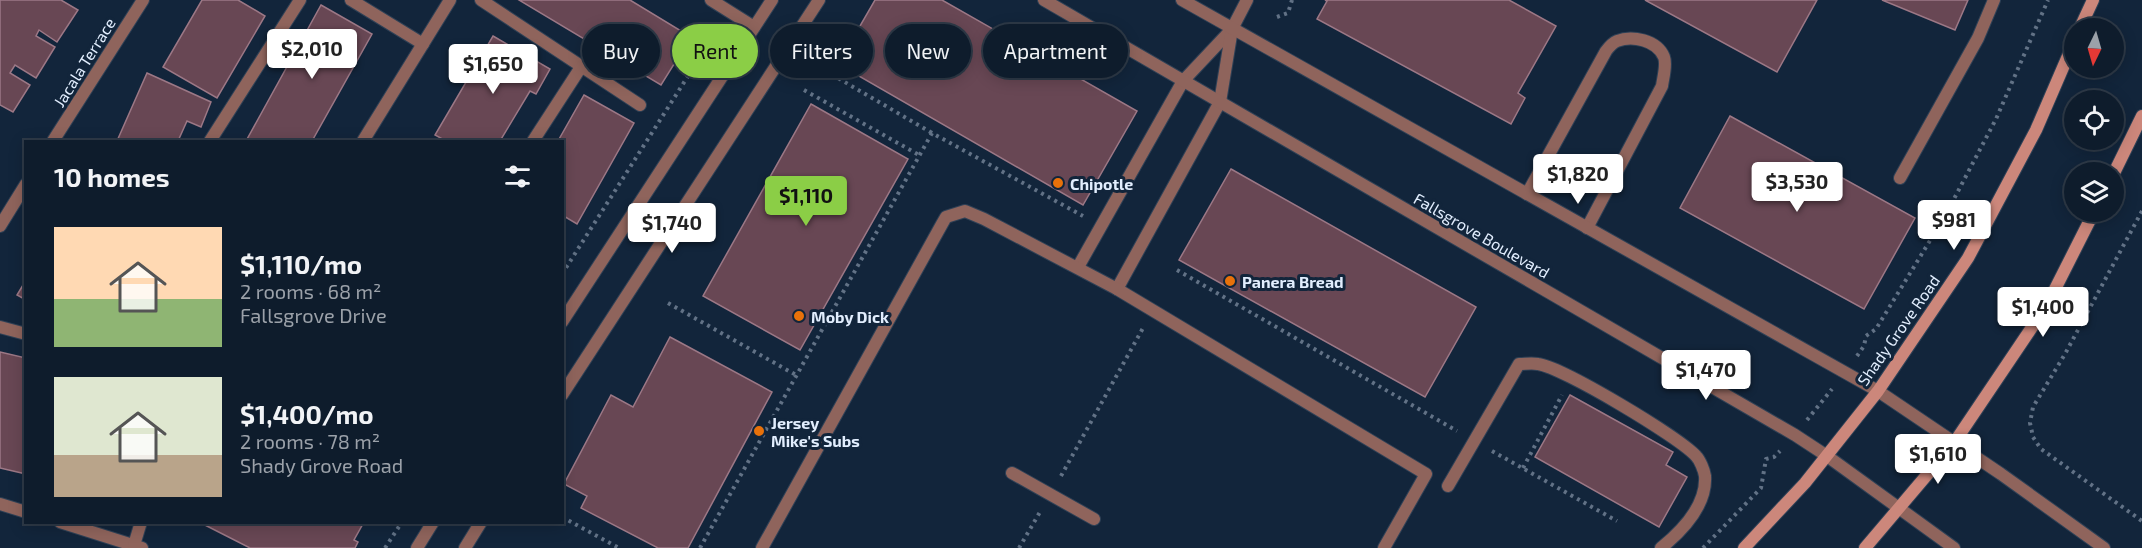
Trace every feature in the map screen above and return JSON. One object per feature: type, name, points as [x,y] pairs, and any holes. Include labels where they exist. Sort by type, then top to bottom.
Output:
[{"type":"main road","points":[[2084,18],[2092,0]]},
{"type":"main road","name":"Shady Grove Road","points":[[1744,548],[1805,483],[1878,391],[1968,258],[2036,130],[2064,65]]},
{"type":"main road","points":[[2119,162],[2142,116]]},
{"type":"main road","points":[[1865,548],[1954,443],[2047,305],[2089,222]]},
{"type":"street","name":"Jacala Terrace","points":[[54,140],[143,0]]},
{"type":"street","points":[[211,140],[300,0]]},
{"type":"street","points":[[351,0],[423,44]]},
{"type":"street","points":[[364,140],[450,0]]},
{"type":"street","points":[[481,0],[640,105]]},
{"type":"street","points":[[711,0],[749,24]]},
{"type":"street","points":[[756,24],[772,0]]},
{"type":"street","points":[[564,392],[819,0]]},
{"type":"street","name":"Fallsgrove Boulevard","points":[[1044,0],[1795,435],[1954,548]]},
{"type":"street","points":[[1182,0],[1878,391],[2001,474],[2104,548]]},
{"type":"street","points":[[1078,267],[1183,81],[1232,29],[1247,0]]},
{"type":"street","points":[[1900,178],[1978,38],[1994,0]]},
{"type":"street","points":[[1117,289],[1220,102],[1232,29]]},
{"type":"street","points":[[1527,194],[1606,51],[1614,42],[1629,38],[1645,40],[1655,46],[1664,57],[1665,71],[1662,86],[1587,228]]},
{"type":"street","points":[[534,140],[581,67]]},
{"type":"street","points":[[564,319],[721,78]]},
{"type":"street","points":[[0,226],[24,187]]},
{"type":"street","points":[[762,548],[946,217],[965,211],[1117,289],[1426,474],[1384,548]]},
{"type":"street","points":[[0,327],[24,333]]},
{"type":"street","points":[[1448,486],[1519,364],[1538,364],[1572,378],[1668,434],[1698,458],[1705,474],[1704,490],[1683,529],[1661,548]]},
{"type":"street","points":[[1012,473],[1094,519]]},
{"type":"street","points":[[0,504],[24,511]]},
{"type":"street","points":[[66,524],[138,546],[141,524]]},
{"type":"street","points":[[417,548],[432,524]]},
{"type":"street","points":[[465,548],[480,524]]},
{"type":"path","points":[[1277,17],[1288,13],[1292,0]]},
{"type":"path","points":[[1703,548],[1761,488],[1766,459],[1774,457],[1795,435],[1864,346],[1866,336],[1876,329],[1945,216],[1996,119],[2048,0]]},
{"type":"path","points":[[564,271],[730,12]]},
{"type":"path","points":[[838,78],[1084,217]]},
{"type":"path","points":[[804,90],[919,155]]},
{"type":"path","points":[[699,548],[932,132]]},
{"type":"path","points":[[2142,211],[2065,354],[2033,407],[2030,423],[2033,436],[2041,449],[2142,521]]},
{"type":"path","points":[[1177,270],[1462,434]]},
{"type":"path","points":[[668,303],[796,375]]},
{"type":"path","points":[[1059,479],[1145,325]]},
{"type":"path","points":[[1522,468],[1572,378]]},
{"type":"path","points":[[1489,449],[1617,521]]},
{"type":"path","points":[[1019,548],[1045,503]]},
{"type":"path","points":[[564,518],[619,548]]},
{"type":"path","points":[[385,548],[401,524]]},
{"type":"building","points":[[0,0],[61,0],[78,10],[57,42],[39,30],[36,36],[55,47],[36,78],[15,65],[10,73],[30,85],[13,112],[0,105]]},
{"type":"building","points":[[202,0],[238,0],[265,16],[217,98],[163,67]]},
{"type":"building","points":[[519,0],[630,0],[672,25],[672,67],[661,85],[649,78],[660,78],[660,24],[582,24],[582,38]]},
{"type":"building","points":[[875,0],[942,0],[984,24],[983,78],[1079,78],[1137,111],[1083,205],[862,78],[873,78],[873,24],[861,24]]},
{"type":"building","points":[[1325,0],[1509,0],[1556,26],[1518,93],[1525,98],[1511,124],[1317,19],[1327,1]]},
{"type":"building","points":[[1645,0],[1817,0],[1777,72]]},
{"type":"building","points":[[1882,0],[1968,0],[1955,30]]},
{"type":"building","points":[[321,5],[372,34],[313,140],[247,140]]},
{"type":"building","points":[[493,36],[550,69],[536,94],[530,91],[501,140],[444,140],[435,135]]},
{"type":"building","points":[[147,73],[211,102],[201,127],[187,121],[178,140],[117,140]]},
{"type":"building","points":[[584,95],[634,123],[577,224],[564,216],[564,140],[559,140]]},
{"type":"building","points":[[811,104],[908,159],[800,350],[703,296]]},
{"type":"building","points":[[1730,116],[1915,218],[1864,309],[1680,208]]},
{"type":"building","points":[[1231,169],[1476,307],[1425,397],[1179,260]]},
{"type":"building","points":[[24,283],[24,299],[17,295]]},
{"type":"building","points":[[670,337],[772,392],[688,548],[658,548],[581,508],[587,496],[564,484],[611,395],[633,407]]},
{"type":"building","points":[[0,352],[24,358],[24,474],[0,468]]},
{"type":"building","points":[[1570,395],[1673,452],[1666,465],[1687,477],[1659,527],[1535,457]]},
{"type":"building","points":[[203,524],[363,524],[354,540],[358,542],[355,548],[250,548]]},
{"type":"place","name":"Chipotle","points":[[1058,183]]},
{"type":"place","name":"Panera Bread","points":[[1230,281]]},
{"type":"place","name":"Moby Dick","points":[[799,316]]},
{"type":"place","name":"Jersey Mike's Subs","points":[[759,431]]}]
